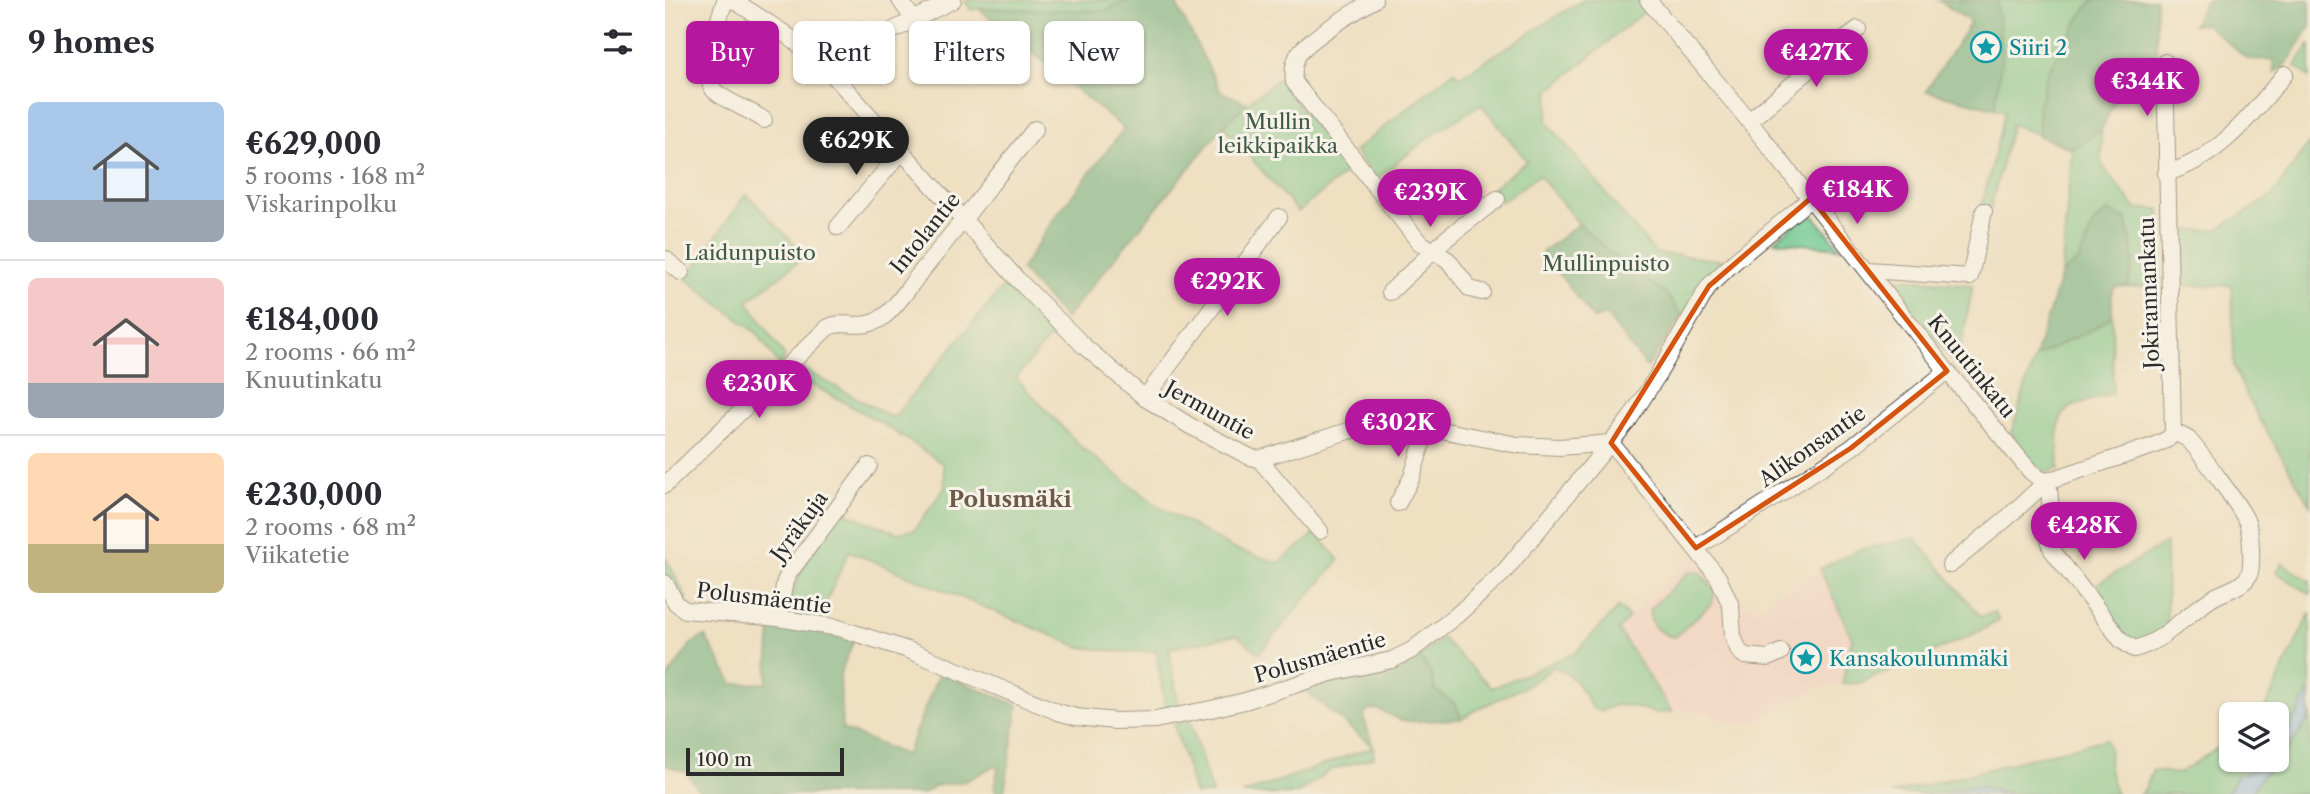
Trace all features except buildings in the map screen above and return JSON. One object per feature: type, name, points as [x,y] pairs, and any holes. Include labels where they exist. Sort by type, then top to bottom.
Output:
[{"type":"street","points":[[725,0],[708,65],[708,81],[715,92],[764,120]]},
{"type":"street","name":"Jermuntie","points":[[733,0],[750,4],[793,40]]},
{"type":"street","points":[[900,0],[913,19]]},
{"type":"street","points":[[895,28],[953,0]]},
{"type":"street","points":[[1374,0],[1300,52],[1293,71],[1294,82],[1419,242],[1448,260],[1470,289],[1482,292]]},
{"type":"street","name":"Knuutinkatu","points":[[1649,0],[1869,270],[1947,371],[2034,475],[2047,481]]},
{"type":"street","points":[[1749,121],[1859,29]]},
{"type":"street","name":"Jokirannankatu","points":[[2165,62],[2173,433]]},
{"type":"street","points":[[2166,173],[2197,161],[2232,135],[2285,74]]},
{"type":"street","name":"Jermuntie","points":[[841,84],[1059,323],[1145,398],[1190,426],[1250,457],[1259,459],[1385,422],[1406,422],[1539,447],[1611,443]]},
{"type":"street","name":"Intolantie","points":[[665,485],[827,328],[837,324],[863,326],[883,317],[1035,129]]},
{"type":"street","points":[[838,227],[902,152]]},
{"type":"street","name":"Polusmäentie","points":[[665,583],[671,609],[778,618],[864,635],[908,650],[1029,702],[1076,717],[1115,721],[1155,720],[1245,701],[1331,673],[1392,660],[1412,650],[1471,604],[1503,573],[1611,443],[1656,378],[1709,286],[1811,198]]},
{"type":"street","points":[[1390,292],[1461,226],[1497,199]]},
{"type":"street","points":[[1869,270],[1970,277],[1984,211]]},
{"type":"street","points":[[1145,398],[1279,216]]},
{"type":"street","points":[[665,259],[681,272]]},
{"type":"street","name":"Alikonsantie","points":[[1696,548],[1835,460],[1947,371]]},
{"type":"street","points":[[1398,503],[1412,477],[1427,427]]},
{"type":"street","points":[[1950,565],[2047,481],[2153,446],[2168,439],[2173,433],[2182,435],[2194,446],[2245,518],[2250,538],[2248,577],[2242,583],[2209,600],[2160,637],[2134,649],[2121,640],[2052,550],[2049,541],[2051,498],[2047,481]]},
{"type":"street","points":[[1611,443],[1696,548],[1725,591],[1731,606],[1735,645],[1739,651],[1745,656],[1768,658],[1781,652]]},
{"type":"street","points":[[1259,459],[1320,531]]},
{"type":"street","name":"Jyräkuja","points":[[778,618],[789,573],[869,466]]},
{"type":"highlighted area","points":[[1811,198],[1947,371],[1851,448],[1696,548],[1611,443],[1709,286]]},
{"type":"shaded area","points":[[1915,538],[1981,617],[1916,660],[1860,683],[1811,691],[1797,700],[1785,703],[1763,721],[1741,723],[1723,721],[1708,714],[1680,710],[1656,713],[1632,706],[1616,705],[1601,711],[1593,709],[1576,680],[1568,673],[1582,665],[1687,561],[1709,547],[1747,607],[1760,606],[1820,569],[1858,550]]},
{"type":"green space","name":"Mullin leikkipaikka","points":[[964,0],[1174,0],[1221,92],[1247,103],[1278,79],[1349,170],[1298,212],[1223,126],[1102,274],[1021,270],[1053,220],[1124,129],[1070,84],[1144,84],[1144,21],[1044,21],[1044,63],[1030,51],[1030,21],[994,21],[978,8],[971,10]]},
{"type":"green space","points":[[1126,0],[1174,0],[1221,92],[1247,103],[1224,125],[1065,319],[1021,270],[1053,220],[1124,129],[1070,84],[1144,84],[1144,21],[1044,21],[1044,63],[1030,51],[1030,21],[994,21],[978,8],[1104,11]]},
{"type":"green space","name":"Mullinpuisto","points":[[1583,0],[1637,0],[1645,11],[1550,90],[1547,122],[1655,253],[1722,260],[1647,367],[1606,315],[1594,319],[1542,252],[1579,224],[1539,175],[1501,202],[1491,189],[1527,161],[1481,104],[1432,135],[1376,179],[1354,151],[1454,71],[1459,77]]},
{"type":"green space","points":[[1938,0],[2156,0],[2157,64],[2133,64],[2101,130],[2102,165],[2136,209],[2160,209],[2161,286],[2116,287],[2112,291],[2113,393],[2079,404],[2063,414],[2058,433],[2059,469],[2043,473],[2011,433],[2061,274],[2072,149],[2012,124],[1991,207],[1982,206],[2005,111],[1927,91],[1971,22]]},
{"type":"green space","points":[[1938,0],[1997,0],[2002,56],[1995,108],[1926,91],[1971,22]]},
{"type":"green space","points":[[2095,0],[2156,0],[2157,64],[2133,64],[2101,130],[2072,149],[2039,136],[2038,109],[2048,70],[2086,8]]},
{"type":"green space","points":[[2206,0],[2310,0],[2310,27],[2288,62],[2274,73],[2273,60],[2247,59],[2206,24],[2193,25]]},
{"type":"green space","points":[[2310,44],[2310,77],[2295,66]]},
{"type":"green space","points":[[2310,142],[2310,505],[2248,399],[2234,367],[2232,285],[2177,286],[2176,231],[2216,230],[2271,197]]},
{"type":"green space","name":"Laidunpuisto","points":[[746,194],[806,256],[748,301],[785,357],[780,367],[758,334],[686,279]]},
{"type":"green space","points":[[2108,211],[2127,220],[2134,259],[2128,286],[2116,287],[2112,291],[2112,316],[2093,329],[2035,357],[2061,274],[2079,260],[2093,224]]},
{"type":"green space","points":[[1805,216],[1815,217],[1840,248],[1774,241]]},
{"type":"green space","points":[[1579,224],[1631,271],[1665,292],[1682,316],[1647,367],[1606,315],[1594,319],[1542,252]]},
{"type":"green space","points":[[1902,278],[1973,285],[1957,367],[1891,286]]},
{"type":"green space","points":[[1008,281],[1055,331],[1016,378],[1082,448],[1158,506],[1234,549],[1279,563],[1316,533],[1339,560],[1259,653],[1237,635],[1169,648],[1179,708],[1166,712],[1156,651],[1123,652],[1080,647],[849,551],[819,618],[785,619],[788,603],[800,575],[841,511],[898,533],[914,530],[945,487],[943,464],[867,415],[788,373],[796,365],[893,418]]},
{"type":"green space","points":[[1915,538],[1981,617],[1995,612],[1999,621],[1860,683],[1842,684],[1852,638],[1820,569],[1858,550]]},
{"type":"green space","points":[[2166,543],[2167,628],[2137,643],[2129,641],[2087,590]]},
{"type":"green space","points":[[665,556],[687,599],[676,603],[665,583]]},
{"type":"green space","points":[[2282,563],[2310,581],[2310,594],[2276,572]]},
{"type":"green space","points":[[1689,572],[1700,572],[1715,591],[1712,603],[1675,637],[1664,634],[1656,629],[1649,610]]},
{"type":"green space","points":[[1619,607],[1629,618],[1618,630],[1672,712],[1656,713],[1632,706],[1616,705],[1601,711],[1593,709],[1572,678],[1553,667],[1520,689],[1461,719],[1456,705],[1435,690],[1431,673],[1419,656],[1442,638],[1492,688],[1575,653]]},
{"type":"green space","points":[[2310,613],[2310,689],[2289,727],[2289,702],[2268,702]]},
{"type":"green space","points":[[814,623],[854,640],[840,674],[842,729],[906,755],[939,673],[1018,705],[1004,794],[994,788],[998,768],[994,766],[966,781],[936,786],[922,794],[701,794],[687,772],[665,765],[665,681],[691,644],[705,636],[733,684],[767,683],[771,625]]},
{"type":"green space","points":[[1419,656],[1431,673],[1435,690],[1456,705],[1461,719],[1408,721],[1379,710],[1370,710],[1365,712],[1364,718],[1373,747],[1302,688],[1397,664]]},
{"type":"green space","points":[[2310,715],[2310,794],[2252,794],[2256,783],[2266,772],[2289,772],[2289,747]]},
{"type":"green space","points":[[1190,721],[1212,794],[1195,794],[1174,725]]},
{"type":"green space","points":[[2106,739],[2110,753],[2109,769],[2116,794],[2013,794],[1977,786],[1950,790],[1942,794],[1891,794]]},
{"type":"green space","points":[[1373,747],[1374,757],[1331,770],[1296,794],[1243,794]]},
{"type":"green space","points":[[2219,747],[2219,772],[2249,772],[2236,776],[2230,790],[2225,794],[2140,794],[2153,770],[2178,774]]},
{"type":"water","points":[[2310,689],[2309,717],[2289,745],[2289,727]]},
{"type":"water","points":[[2266,772],[2252,794],[2225,794],[2230,790],[2236,776]]},
{"type":"water","points":[[1977,786],[2013,794],[1942,794],[1950,790]]},
{"type":"place","name":"Siiri 2","points":[[1986,47]]},
{"type":"place","name":"Kansakoulunmäki","points":[[1806,658]]},
{"type":"district","name":"Polusmäki","points":[[1010,499]]}]
